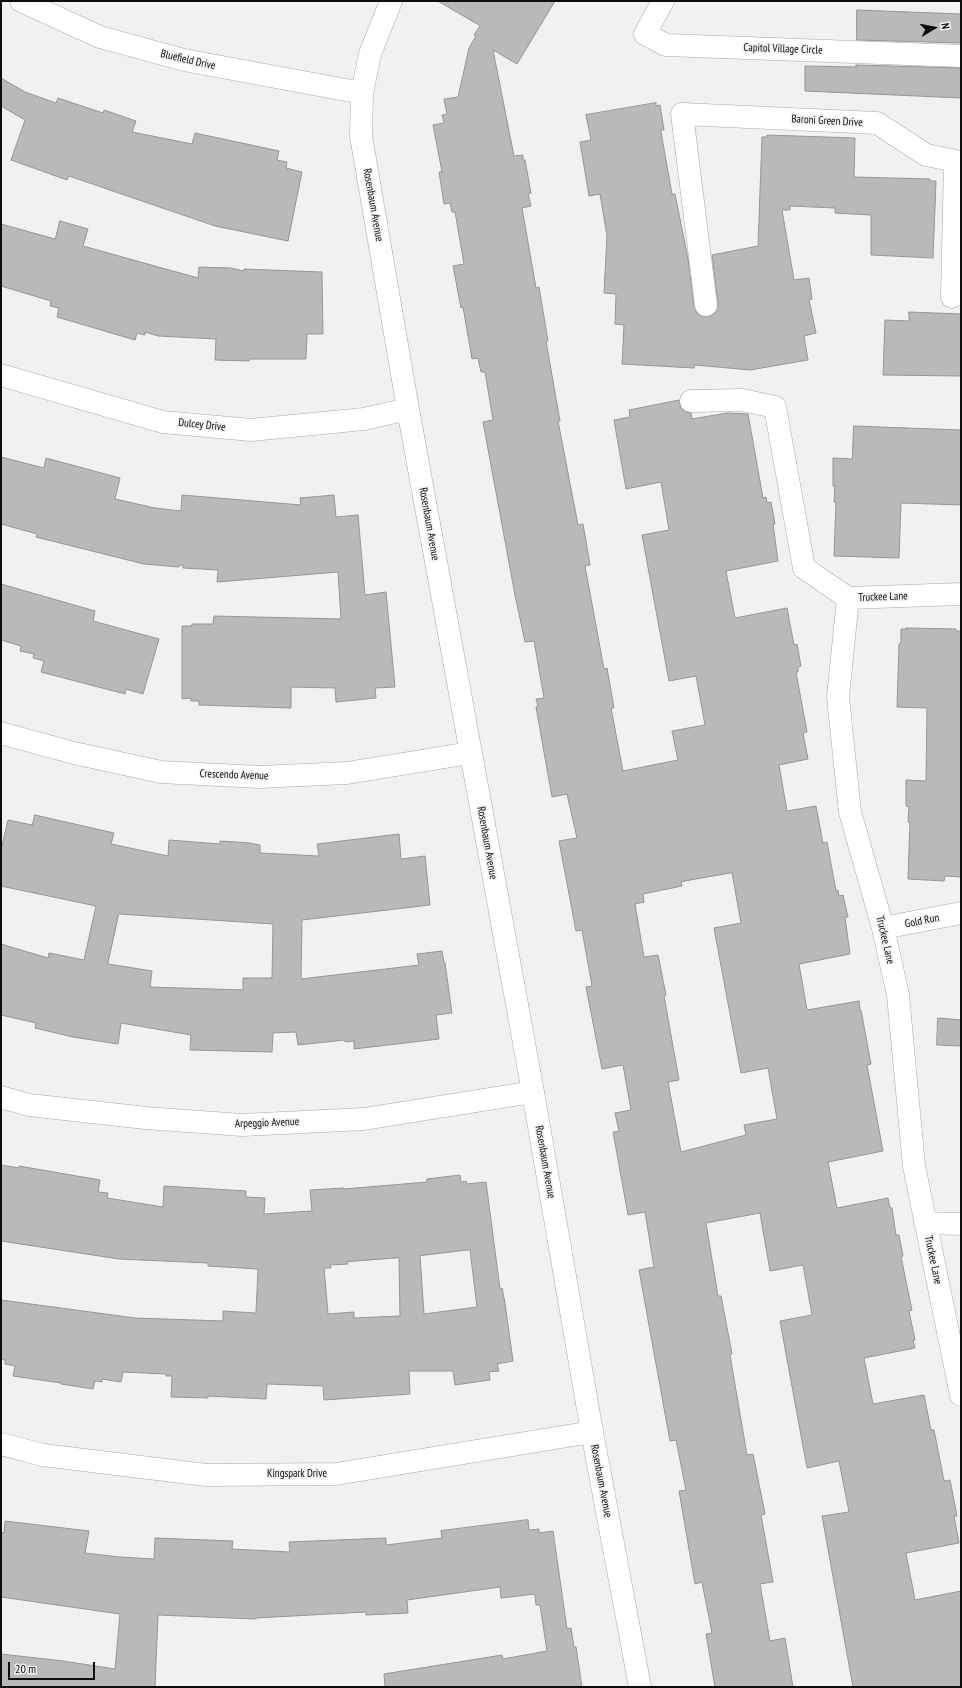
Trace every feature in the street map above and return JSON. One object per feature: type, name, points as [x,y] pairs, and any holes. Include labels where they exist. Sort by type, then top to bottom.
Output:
[{"type":"street","name":"Bluefield Drive","points":[[21,1],[100,37],[184,60],[362,93]]},
{"type":"street","name":"Rosenbaum Avenue","points":[[391,1],[370,54],[362,93],[360,136],[470,753],[533,1092],[592,1432],[640,1687]]},
{"type":"street","name":"Capitol Village Circle","points":[[663,1],[645,34],[666,44],[961,56]]},
{"type":"street","name":"Baroni Green Drive","points":[[706,305],[682,114],[877,123],[926,155],[958,162]]},
{"type":"street","points":[[952,297],[958,162]]},
{"type":"street","name":"Dulcey Drive","points":[[1,375],[163,422],[251,430],[364,419],[408,409]]},
{"type":"street","points":[[691,401],[742,400],[775,407],[804,568],[848,598]]},
{"type":"street","name":"Truckee Lane","points":[[961,594],[848,598],[838,697],[850,812],[883,928],[898,995],[914,1166],[961,1395]]},
{"type":"street","name":"Crescendo Avenue","points":[[1,733],[74,753],[161,772],[260,777],[348,773],[470,753]]},
{"type":"street","name":"Gold Run","points":[[883,928],[961,913]]},
{"type":"street","name":"Arpeggio Avenue","points":[[1,1097],[29,1105],[122,1116],[242,1125],[364,1119],[533,1092]]},
{"type":"street","points":[[925,1223],[961,1224]]},
{"type":"street","name":"Kingspark Drive","points":[[1,1444],[43,1455],[206,1475],[336,1474],[592,1432]]},
{"type":"building","points":[[438,1],[555,1],[517,64],[493,50],[514,156],[523,155],[531,193],[528,194],[531,206],[522,208],[536,288],[539,287],[548,341],[546,341],[560,421],[558,421],[578,525],[583,524],[590,565],[585,566],[604,669],[607,668],[614,708],[611,708],[623,771],[678,760],[672,731],[705,725],[696,676],[669,681],[642,535],[669,530],[661,482],[626,489],[614,420],[630,417],[629,410],[679,400],[681,408],[685,412],[691,413],[692,419],[727,413],[748,414],[763,498],[766,497],[767,503],[771,502],[775,524],[773,524],[778,561],[726,571],[735,618],[787,608],[794,645],[797,644],[801,666],[798,667],[798,672],[796,672],[807,732],[803,733],[808,759],[779,765],[787,811],[816,806],[823,843],[827,842],[836,891],[838,890],[839,896],[843,895],[848,917],[845,917],[850,954],[799,964],[807,1010],[859,1001],[871,1064],[867,1065],[883,1151],[828,1162],[837,1208],[888,1198],[890,1208],[892,1208],[896,1235],[899,1235],[903,1256],[901,1257],[912,1310],[909,1311],[915,1340],[913,1340],[915,1348],[864,1358],[873,1404],[924,1395],[931,1430],[934,1430],[944,1481],[950,1480],[957,1516],[954,1516],[959,1543],[906,1553],[915,1600],[961,1591],[961,1687],[853,1687],[822,1516],[849,1512],[839,1461],[807,1468],[780,1321],[812,1315],[803,1265],[770,1271],[760,1213],[706,1223],[718,1296],[721,1296],[732,1354],[730,1355],[747,1455],[753,1454],[765,1514],[761,1515],[773,1582],[760,1584],[770,1641],[785,1638],[793,1687],[715,1687],[706,1634],[712,1633],[702,1582],[695,1584],[679,1491],[686,1490],[676,1440],[670,1441],[639,1270],[654,1267],[645,1212],[628,1215],[613,1132],[619,1131],[615,1113],[631,1110],[623,1065],[602,1069],[586,987],[592,986],[582,930],[576,931],[559,841],[577,838],[567,794],[552,797],[536,707],[538,706],[536,699],[544,698],[534,641],[525,642],[515,595],[483,422],[493,420],[485,372],[481,372],[478,358],[472,359],[463,307],[461,308],[453,266],[464,264],[455,212],[452,212],[450,203],[444,204],[439,172],[442,172],[433,125],[444,123],[442,115],[447,114],[444,99],[458,97],[469,48],[476,36],[474,35],[480,26]],"holes":[[[732,873],[741,923],[714,928],[741,1073],[768,1068],[777,1119],[744,1125],[746,1135],[681,1152],[668,1082],[679,1080],[664,996],[666,995],[658,955],[644,957],[635,904],[644,902],[643,894],[682,886],[681,882]]]},
{"type":"building","points":[[857,10],[961,14],[961,43],[857,40]]},
{"type":"building","points":[[856,65],[961,68],[961,98],[805,91],[805,66],[856,67]]},
{"type":"building","points":[[1,78],[25,92],[56,103],[58,98],[103,113],[104,110],[136,121],[132,132],[192,144],[195,133],[279,151],[277,160],[287,162],[286,168],[302,172],[288,241],[215,226],[69,176],[67,180],[11,160],[25,120],[1,106]]},
{"type":"building","points":[[656,103],[656,106],[660,105],[664,130],[661,130],[661,132],[672,194],[675,194],[688,259],[694,307],[696,312],[701,316],[707,317],[713,315],[718,309],[712,255],[758,246],[762,137],[767,137],[767,135],[855,138],[854,177],[930,179],[930,181],[936,181],[933,258],[871,255],[871,215],[835,213],[835,208],[790,206],[790,210],[782,210],[794,280],[809,278],[812,299],[809,300],[816,333],[804,336],[808,360],[750,370],[695,365],[694,368],[622,364],[624,325],[615,324],[616,294],[604,293],[607,236],[600,194],[589,196],[580,142],[591,140],[586,115]]},
{"type":"building","points":[[60,221],[88,229],[83,246],[198,278],[199,267],[231,268],[243,271],[244,269],[322,272],[323,334],[307,334],[306,359],[250,359],[249,361],[215,360],[216,339],[158,336],[145,332],[145,335],[137,333],[135,340],[57,317],[59,308],[50,306],[51,301],[1,286],[1,224],[55,239]]},
{"type":"building","points":[[909,312],[961,314],[961,376],[883,375],[885,320],[909,321]]},
{"type":"building","points":[[854,426],[961,430],[961,505],[901,503],[899,558],[834,556],[836,502],[834,502],[835,486],[833,486],[833,458],[852,459]]},
{"type":"building","points":[[1,457],[44,468],[46,458],[120,478],[115,499],[155,508],[181,511],[182,495],[301,505],[300,498],[334,495],[336,517],[358,515],[365,595],[386,592],[395,687],[375,688],[376,698],[336,702],[335,688],[291,687],[291,708],[199,705],[199,701],[191,701],[191,698],[182,699],[182,626],[192,626],[192,624],[213,624],[214,616],[341,619],[338,572],[217,582],[218,570],[183,568],[183,565],[180,565],[179,567],[144,564],[36,537],[37,534],[1,524]]},
{"type":"building","points":[[1,584],[95,611],[93,621],[159,639],[143,694],[126,689],[125,694],[41,672],[44,661],[33,658],[34,654],[20,651],[21,646],[1,640]]},
{"type":"building","points":[[901,629],[956,629],[956,631],[961,631],[961,877],[945,876],[944,881],[908,879],[910,822],[908,822],[909,807],[906,806],[906,780],[926,781],[927,708],[897,707],[899,644],[901,643]]},
{"type":"building","points":[[35,815],[114,833],[111,844],[168,856],[169,840],[220,844],[220,841],[250,843],[260,845],[260,853],[319,856],[317,844],[399,834],[401,859],[425,856],[430,905],[302,920],[301,979],[419,965],[417,954],[442,951],[452,1013],[436,1015],[439,1039],[354,1049],[354,1041],[345,1042],[345,1040],[298,1045],[296,1032],[273,1033],[272,1052],[190,1050],[191,1035],[121,1023],[118,1044],[73,1037],[35,1028],[36,1023],[1,1015],[1,944],[48,958],[49,953],[84,960],[96,906],[1,886],[1,850],[8,820],[32,825]],"holes":[[[119,914],[273,924],[272,978],[243,978],[243,990],[150,987],[152,971],[108,964]]]},
{"type":"building","points":[[938,1018],[961,1020],[961,1046],[937,1045]]},
{"type":"building","points":[[1,1165],[19,1168],[19,1166],[100,1180],[98,1192],[108,1193],[107,1198],[163,1207],[164,1186],[246,1191],[246,1197],[265,1198],[264,1214],[312,1211],[310,1190],[344,1189],[427,1182],[427,1179],[460,1175],[461,1182],[466,1181],[467,1184],[486,1182],[500,1289],[502,1288],[505,1303],[513,1361],[497,1364],[499,1371],[489,1372],[490,1380],[455,1385],[453,1371],[409,1371],[410,1394],[324,1400],[323,1386],[267,1384],[266,1399],[208,1396],[208,1398],[171,1397],[172,1376],[166,1376],[166,1374],[123,1372],[121,1382],[102,1379],[102,1382],[95,1381],[93,1389],[13,1376],[15,1366],[5,1364],[5,1360],[1,1359],[1,1300],[135,1318],[223,1321],[223,1311],[256,1313],[258,1269],[208,1266],[208,1263],[119,1259],[1,1241]],"holes":[[[470,1250],[477,1307],[424,1314],[420,1256]],[[399,1258],[400,1316],[354,1318],[354,1312],[328,1314],[324,1268],[331,1268],[330,1265],[348,1264],[347,1262]]]},
{"type":"building","points":[[528,1520],[529,1530],[539,1529],[539,1533],[553,1531],[567,1629],[571,1628],[574,1647],[576,1647],[582,1687],[385,1687],[384,1674],[502,1655],[503,1659],[547,1651],[540,1605],[536,1605],[535,1594],[501,1598],[500,1587],[407,1600],[408,1613],[366,1615],[366,1612],[255,1619],[158,1615],[155,1687],[1,1687],[1,1654],[115,1669],[120,1614],[1,1597],[1,1532],[4,1533],[5,1521],[89,1531],[85,1553],[154,1559],[155,1538],[233,1541],[232,1549],[290,1552],[289,1542],[386,1538],[386,1545],[442,1538],[441,1531]]}]
